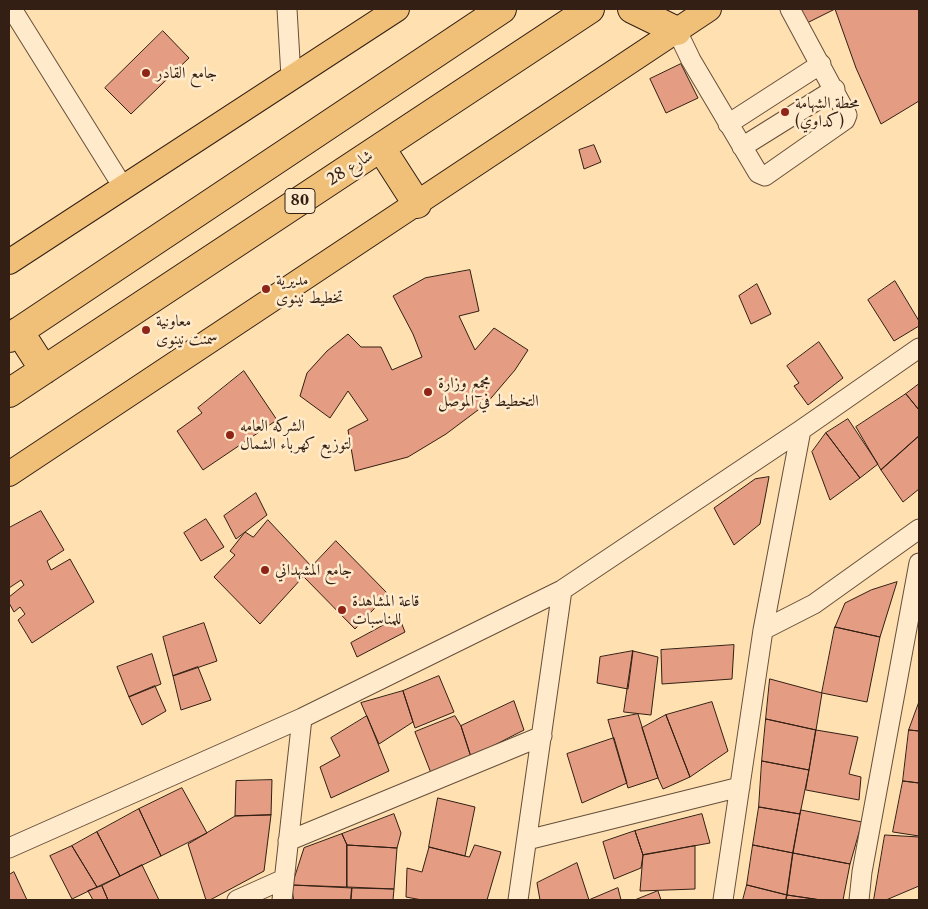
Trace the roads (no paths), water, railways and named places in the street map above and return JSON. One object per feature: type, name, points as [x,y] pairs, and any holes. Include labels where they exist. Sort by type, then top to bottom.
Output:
[{"type":"highway","points":[[44,370],[14,335],[502,9]]},
{"type":"highway","name":"شارع 28","points":[[9,394],[590,9]]},
{"type":"highway","points":[[632,9],[677,31]]},
{"type":"highway","points":[[381,148],[417,204]]},
{"type":"main road","points":[[9,262],[397,9]]},
{"type":"main road","points":[[9,474],[709,9]]},
{"type":"street","points":[[287,9],[291,77]]},
{"type":"street","points":[[677,31],[728,124],[758,173],[765,176],[845,120],[846,111],[790,9]]},
{"type":"street","points":[[12,15],[123,187]]},
{"type":"street","points":[[728,124],[820,64]]},
{"type":"street","points":[[742,147],[835,89]]},
{"type":"street","points":[[9,848],[302,718],[562,590],[802,430],[919,348]]},
{"type":"street","points":[[723,900],[763,630],[802,430]]},
{"type":"street","points":[[763,630],[814,604],[919,528]]},
{"type":"street","points":[[859,900],[862,872],[919,563]]},
{"type":"street","points":[[518,900],[562,590]]},
{"type":"street","points":[[282,900],[302,718]]},
{"type":"street","points":[[288,841],[542,736]]},
{"type":"street","points":[[527,840],[740,787]]},
{"type":"street","points":[[237,900],[284,879]]},
{"type":"place","name":"جامع القادر","points":[[146,73]]},
{"type":"place","name":"محطة الشهامة (كداوي)","points":[[785,112]]},
{"type":"place","name":"مديرية تخطيط نينوى","points":[[266,289]]},
{"type":"place","name":"معاونية سمنت نينوى","points":[[146,330]]},
{"type":"place","name":"مجمع وزارة التخطيط في الموصل","points":[[428,392]]},
{"type":"place","name":"الشركه العامه لتوزيع كهرباء الشمال","points":[[230,435]]},
{"type":"place","name":"جامع المشهداني","points":[[265,570]]},
{"type":"place","name":"قاعة المشاهدة للمناسبات","points":[[342,610]]}]
